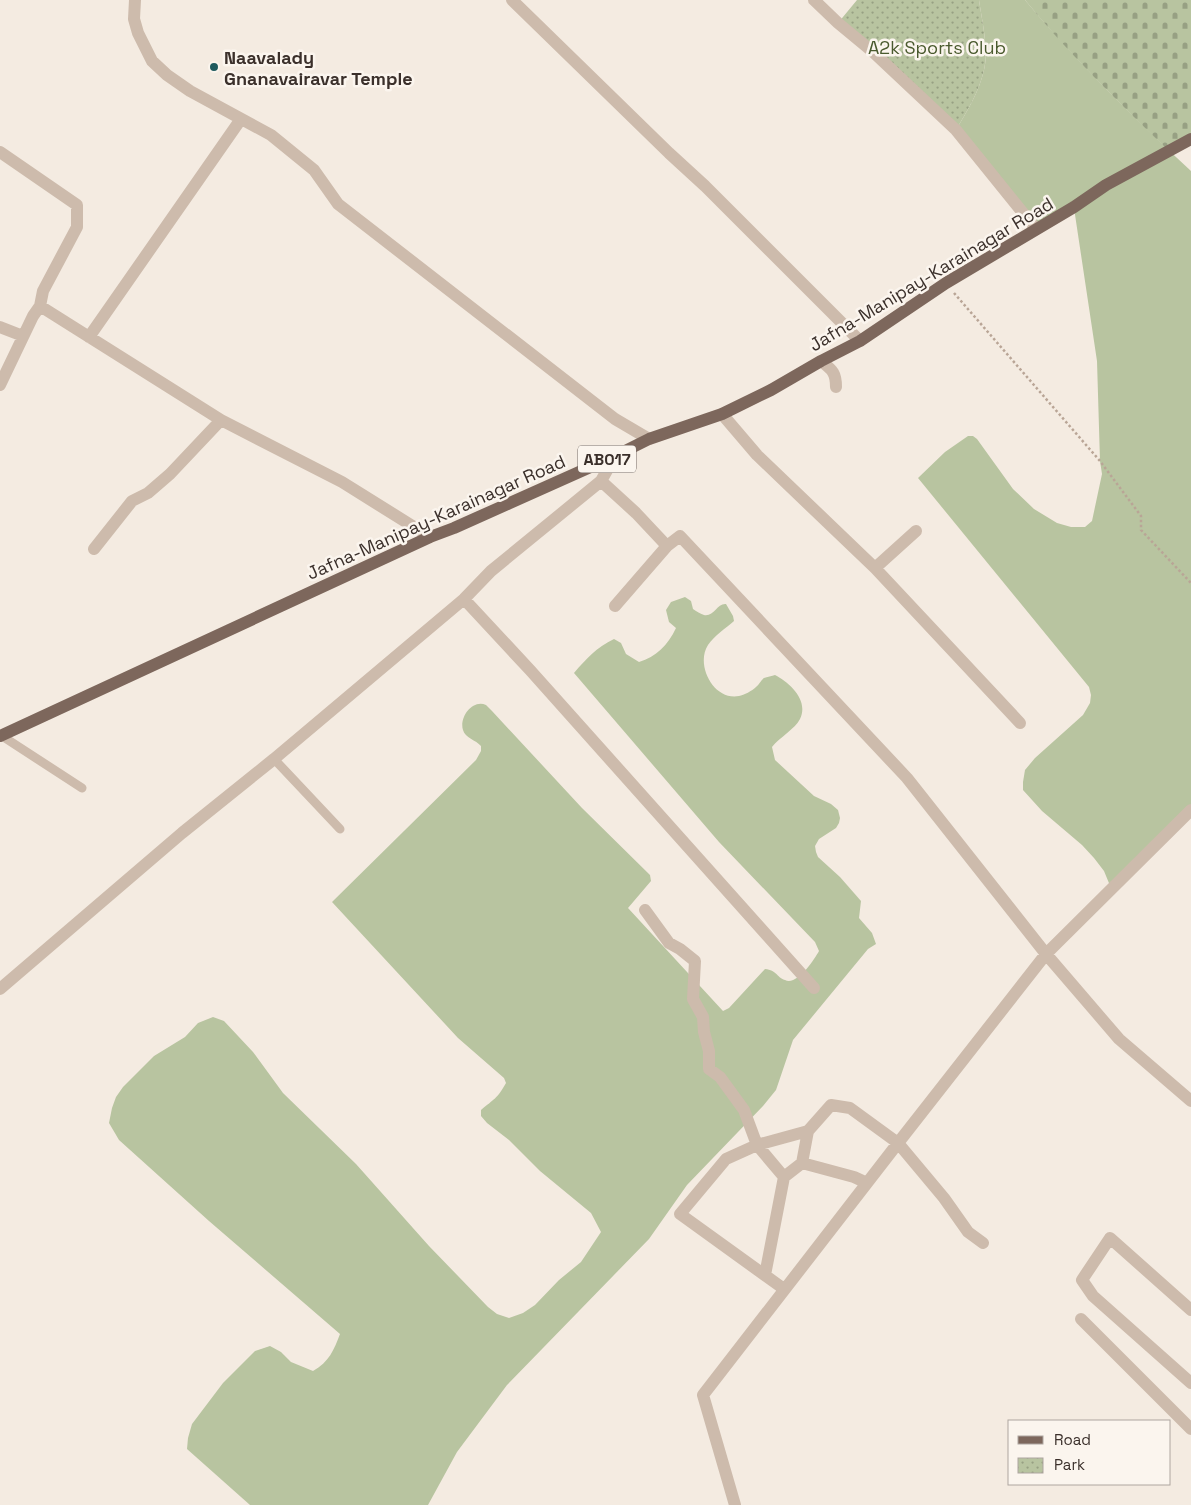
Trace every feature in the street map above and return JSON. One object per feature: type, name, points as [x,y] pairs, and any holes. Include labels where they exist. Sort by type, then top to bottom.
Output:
[{"type":"main road","name":"Jafna-Manipay-Karainagar Road","points":[[1,736],[430,537],[649,440],[722,414],[771,390],[860,341],[946,283],[1074,207],[1106,185],[1191,139]]},
{"type":"street","points":[[135,0],[134,19],[138,33],[152,61],[167,76],[190,91],[271,135],[314,170],[338,204],[615,419],[649,440]]},
{"type":"street","points":[[512,0],[711,192],[860,341]]},
{"type":"street","points":[[814,0],[956,130],[1036,229]]},
{"type":"street","points":[[88,337],[241,119]]},
{"type":"street","points":[[0,152],[77,206],[77,227],[43,291],[40,306],[33,316],[0,385]]},
{"type":"street","points":[[40,306],[221,420],[342,482],[430,537]]},
{"type":"street","points":[[0,327],[23,336]]},
{"type":"street","points":[[821,361],[833,372],[836,379],[836,388]]},
{"type":"street","points":[[722,414],[757,455],[875,568],[1020,723]]},
{"type":"street","points":[[94,550],[132,501],[148,493],[170,474],[221,420]]},
{"type":"street","points":[[0,989],[182,833],[274,759],[464,599],[491,571],[601,481],[615,456]]},
{"type":"street","points":[[601,481],[636,513],[667,546]]},
{"type":"street","points":[[875,568],[916,531]]},
{"type":"street","points":[[615,606],[667,546],[680,536],[907,778],[1046,954],[1119,1040],[1191,1101]]},
{"type":"street","points":[[464,599],[530,670],[814,988]]},
{"type":"street","points":[[735,1505],[704,1394],[866,1183],[1046,954],[1191,810]]},
{"type":"street","points":[[645,910],[669,943],[695,960],[693,1000],[703,1017],[704,1032],[709,1051],[709,1069],[720,1076],[744,1110],[758,1145],[784,1177]]},
{"type":"street","points":[[765,1274],[784,1177],[802,1163],[808,1131],[831,1104],[850,1108],[898,1143],[944,1198],[968,1232],[982,1243]]},
{"type":"street","points":[[784,1289],[680,1214],[726,1159],[758,1145],[808,1131]]},
{"type":"street","points":[[802,1163],[854,1177],[866,1183]]},
{"type":"street","points":[[1191,1310],[1110,1238],[1082,1280],[1093,1296],[1191,1383]]},
{"type":"street","points":[[1081,1319],[1191,1429]]},
{"type":"lane","points":[[1,736],[82,788]]},
{"type":"lane","points":[[274,759],[340,829]]},
{"type":"path","points":[[946,283],[1100,461],[1141,516],[1141,530],[1191,583]]},
{"type":"green space","name":"A2k Sports Club","points":[[857,0],[979,0],[986,54],[984,70],[976,94],[956,130],[838,23]]},
{"type":"green space","points":[[979,0],[1025,0],[1105,88],[1191,171],[1191,810],[1111,888],[1104,871],[1094,858],[1082,845],[1042,811],[1023,790],[1025,770],[1035,758],[1083,715],[1090,703],[1089,687],[918,478],[945,452],[968,436],[973,436],[1013,489],[1034,509],[1057,523],[1071,527],[1085,527],[1092,521],[1102,474],[1097,361],[1074,208],[1036,229],[956,130],[976,94],[984,70],[986,54]]},
{"type":"green space","points":[[1025,0],[1191,0],[1191,139],[1169,151],[1077,59]]},
{"type":"green space","points":[[685,597],[691,601],[693,609],[703,615],[710,614],[723,604],[726,604],[733,616],[734,621],[713,638],[705,653],[706,671],[709,680],[715,687],[722,693],[730,696],[739,696],[752,690],[764,678],[775,675],[792,687],[800,699],[802,712],[800,719],[772,747],[775,760],[814,796],[831,804],[838,810],[839,823],[836,828],[819,839],[815,846],[816,852],[818,857],[840,877],[861,901],[859,918],[872,933],[876,944],[868,949],[793,1040],[776,1090],[763,1106],[687,1185],[649,1239],[507,1385],[457,1452],[428,1505],[250,1505],[187,1449],[192,1424],[223,1383],[255,1351],[270,1346],[281,1352],[291,1362],[313,1371],[323,1364],[330,1355],[340,1334],[119,1140],[109,1123],[116,1097],[123,1087],[154,1056],[185,1037],[198,1023],[213,1017],[224,1021],[253,1052],[283,1093],[356,1164],[429,1246],[488,1307],[497,1314],[509,1318],[523,1313],[535,1305],[559,1280],[581,1262],[601,1232],[591,1213],[540,1171],[509,1140],[481,1116],[481,1110],[503,1088],[506,1083],[504,1078],[458,1038],[332,902],[476,760],[481,751],[481,746],[464,733],[462,725],[468,711],[472,707],[481,704],[486,705],[492,711],[582,808],[650,875],[651,881],[628,908],[723,1011],[729,1008],[765,969],[790,981],[800,976],[819,951],[815,942],[719,842],[574,673],[592,654],[614,639],[621,643],[626,654],[639,662],[656,654],[669,640],[676,628],[669,622],[666,610],[671,602]]},
{"type":"place","name":"Naavalady Gnanavairavar Temple","points":[[214,67]]}]
